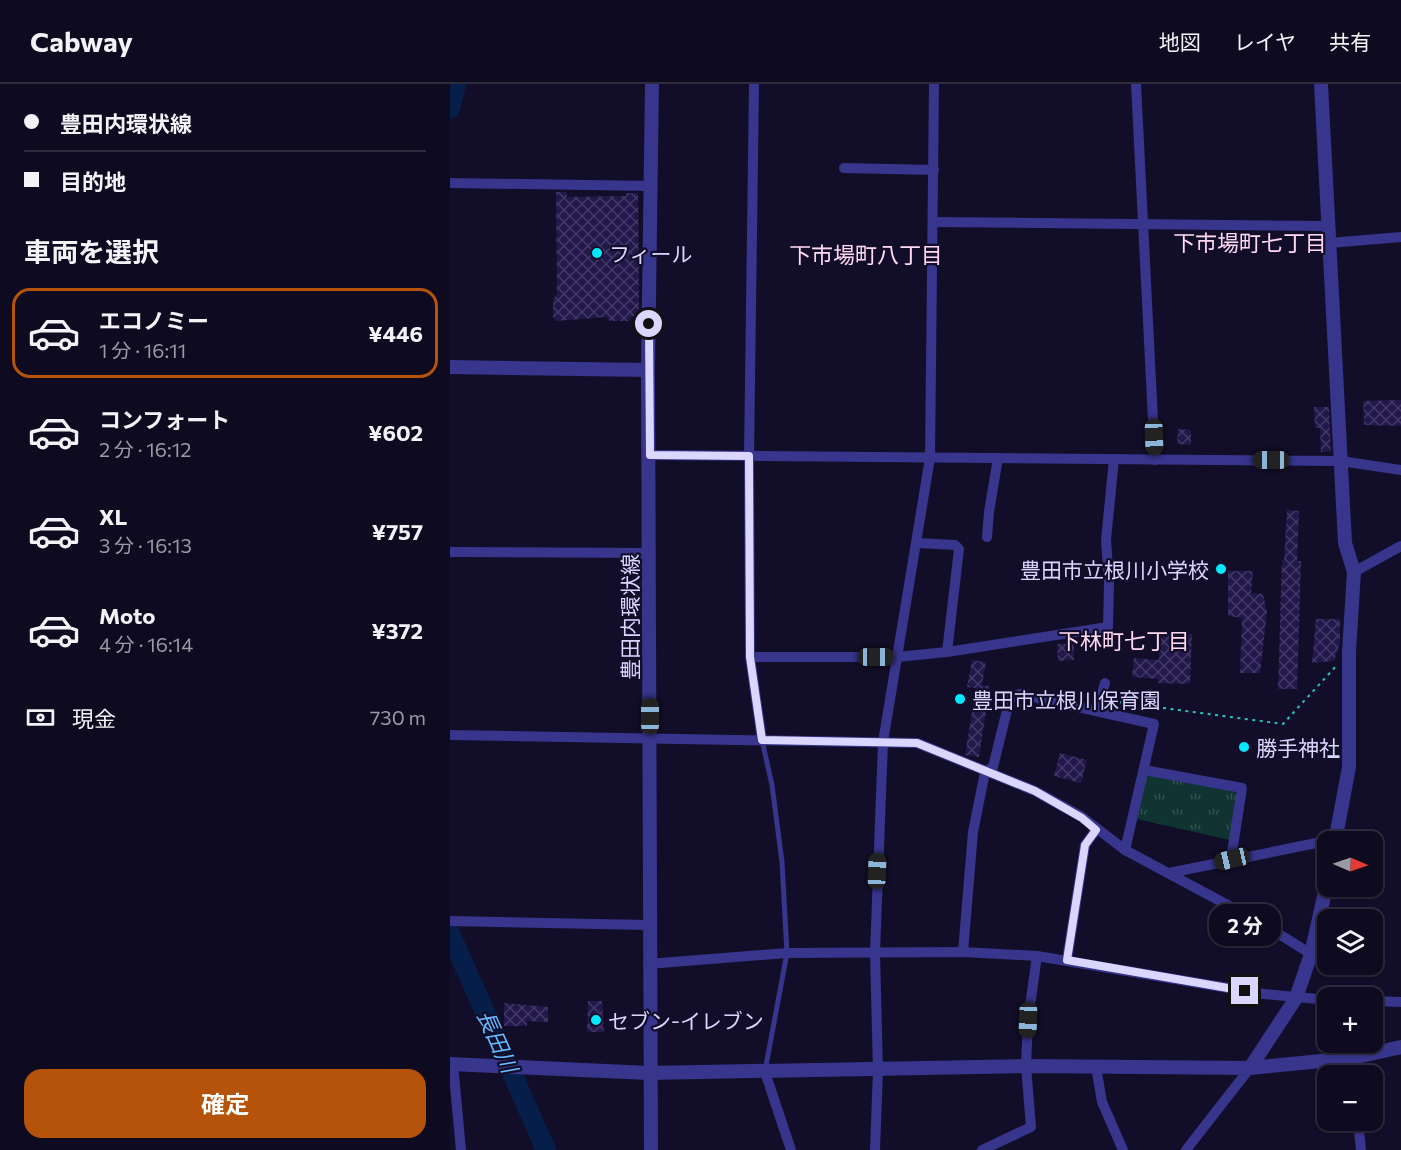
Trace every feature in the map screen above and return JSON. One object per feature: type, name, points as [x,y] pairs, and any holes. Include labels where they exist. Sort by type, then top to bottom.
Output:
[{"type":"street","name":"豊田内環状線","points":[[651,1150],[648,964],[650,925],[650,455],[648,370],[652,84]]},
{"type":"street","points":[[754,84],[749,456],[750,657],[762,740]]},
{"type":"street","points":[[875,1150],[878,1070],[875,953],[883,742],[918,543],[930,458],[934,84]]},
{"type":"street","points":[[1136,84],[1155,459]]},
{"type":"street","points":[[1321,84],[1345,543],[1354,572],[1349,651],[1349,767],[1338,831]]},
{"type":"street","points":[[844,168],[934,170]]},
{"type":"street","points":[[450,183],[651,186]]},
{"type":"street","points":[[934,222],[1328,226]]},
{"type":"street","points":[[1329,243],[1401,237]]},
{"type":"street","points":[[450,367],[648,370]]},
{"type":"street","points":[[650,455],[1341,461],[1401,470]]},
{"type":"street","points":[[987,537],[988,512],[998,458]]},
{"type":"street","points":[[750,657],[897,657],[947,652],[1108,627],[1109,583],[1106,540],[1114,459]]},
{"type":"street","points":[[918,543],[955,545],[958,549],[947,652]]},
{"type":"street","points":[[1354,572],[1401,546]]},
{"type":"street","points":[[450,552],[650,553]]},
{"type":"street","points":[[1097,711],[1105,683]]},
{"type":"street","points":[[963,952],[973,832],[985,772],[993,767],[1010,698],[1020,694],[1154,724],[1125,850]]},
{"type":"street","points":[[450,735],[917,743],[1035,791],[1082,818],[1125,850],[1263,924],[1274,934],[1311,954]]},
{"type":"street","points":[[1144,770],[1242,788],[1232,859]]},
{"type":"street","points":[[1067,960],[1085,845],[1096,830]]},
{"type":"street","points":[[1168,873],[1317,843]]},
{"type":"street","points":[[1186,1150],[1250,1068],[1296,998],[1311,954],[1324,897]]},
{"type":"street","points":[[455,921],[650,925]]},
{"type":"street","points":[[648,964],[787,954],[963,952],[1067,960],[1296,998],[1317,999]]},
{"type":"street","points":[[982,1150],[1031,1127],[1026,1066],[1028,1020],[1037,956]]},
{"type":"street","points":[[1383,1001],[1401,1002]]},
{"type":"street","points":[[461,1150],[451,1064],[649,1073],[1026,1066],[1250,1068],[1352,1058],[1401,1047]]},
{"type":"street","points":[[1352,1058],[1352,1065]]},
{"type":"street","points":[[1096,1067],[1102,1102],[1123,1150]]},
{"type":"street","points":[[765,1071],[791,1150]]},
{"type":"street","points":[[1359,1131],[1361,1150]]},
{"type":"lane","points":[[762,740],[772,784],[782,862],[787,954],[765,1071]]},
{"type":"path","points":[[1101,699],[1283,724],[1349,651]]},
{"type":"green space","points":[[1150,775],[1234,791],[1237,795],[1230,840],[1137,819],[1146,777]]},
{"type":"building","points":[[556,192],[567,192],[567,197],[626,196],[626,193],[638,193],[639,316],[632,316],[629,321],[610,321],[606,317],[556,321],[553,317],[553,299],[557,295]]},
{"type":"building","points":[[1401,400],[1401,426],[1364,425],[1363,401]]},
{"type":"building","points":[[1314,407],[1329,407],[1331,451],[1321,452],[1320,428],[1315,428]]},
{"type":"building","points":[[1178,429],[1191,430],[1191,445],[1177,444]]},
{"type":"building","points":[[1287,510],[1299,511],[1297,561],[1301,561],[1297,689],[1278,689],[1282,560],[1284,561]]},
{"type":"building","points":[[1228,571],[1253,571],[1251,593],[1263,594],[1267,612],[1260,673],[1240,673],[1242,618],[1228,616]]},
{"type":"building","points":[[1316,619],[1340,619],[1340,643],[1334,661],[1312,663]]},
{"type":"building","points":[[1160,633],[1192,634],[1190,684],[1158,683],[1158,679],[1132,677],[1134,658],[1159,660]]},
{"type":"building","points":[[1074,643],[1074,660],[1058,661],[1057,644]]},
{"type":"building","points":[[972,660],[986,662],[982,685],[990,686],[979,757],[965,755],[976,688],[967,687]]},
{"type":"building","points":[[1060,753],[1087,760],[1081,783],[1054,776]]},
{"type":"building","name":"セブン-イレブン","points":[[588,1001],[602,1001],[604,1032],[587,1032]]},
{"type":"building","points":[[504,1003],[548,1007],[548,1022],[527,1021],[527,1026],[504,1026]]},
{"type":"waterway","name":"長田川","points":[[450,109],[456,84]]},
{"type":"waterway","name":"長田川","points":[[450,933],[546,1150]]},
{"type":"place","name":"フィール","points":[[597,253]]},
{"type":"place","name":"豊田市立根川小学校","points":[[1221,569]]},
{"type":"place","name":"豊田市立根川保育園","points":[[960,699]]},
{"type":"place","name":"勝手神社","points":[[1244,747]]},
{"type":"place","name":"セブン-イレブン","points":[[596,1020]]},
{"type":"district","name":"下市場町七丁目","points":[[1250,242]]},
{"type":"district","name":"下市場町八丁目","points":[[866,254]]},
{"type":"district","name":"下林町七丁目","points":[[1124,640]]},
{"type":"route","points":[[649,324],[650,455],[749,456],[750,657],[762,740],[917,743],[1035,791],[1082,818],[1096,830],[1085,845],[1067,960],[1245,991]]}]
